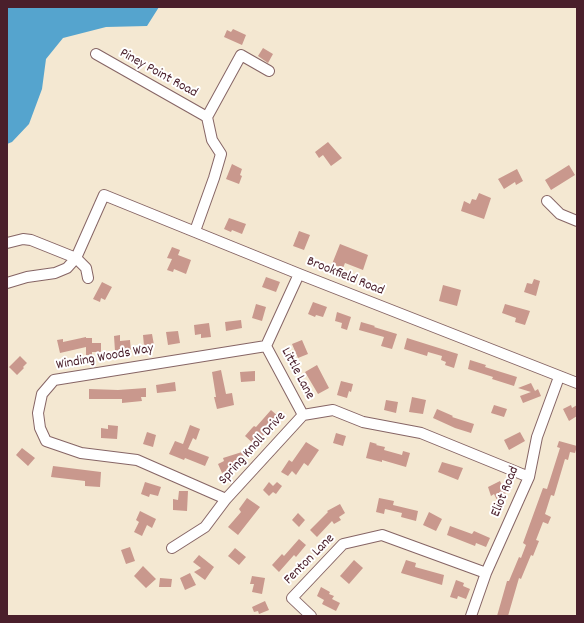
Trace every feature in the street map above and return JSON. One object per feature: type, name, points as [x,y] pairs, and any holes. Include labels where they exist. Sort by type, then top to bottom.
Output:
[{"type":"street","name":"Piney Point Road","points":[[96,54],[207,117]]},
{"type":"street","points":[[195,231],[221,154],[212,140],[207,117],[241,55],[269,71]]},
{"type":"street","name":"Brookfield Road","points":[[76,258],[104,195],[299,274],[577,383]]},
{"type":"street","points":[[547,201],[560,214],[577,221]]},
{"type":"street","points":[[7,243],[23,239],[32,240],[76,258],[86,268],[88,278]]},
{"type":"street","points":[[7,283],[27,277],[55,273],[67,268],[76,258]]},
{"type":"street","points":[[266,346],[299,274]]},
{"type":"street","name":"Little Lane","points":[[266,346],[303,415]]},
{"type":"street","name":"Winding Woods Way","points":[[226,499],[137,460],[81,453],[46,441],[40,428],[38,413],[42,394],[54,380],[266,346]]},
{"type":"street","name":"Eliot Road","points":[[471,616],[486,573],[529,477],[537,437],[560,377]]},
{"type":"street","name":"Spring Knoll Drive","points":[[172,548],[205,527],[226,499],[303,415],[333,410],[363,422],[421,433],[529,477]]},
{"type":"street","name":"Fenton Lane","points":[[311,616],[292,598],[343,544],[382,535],[486,573]]},
{"type":"water","points":[[7,7],[159,7],[147,26],[106,27],[63,38],[46,59],[42,89],[29,124],[12,142],[7,144]]},
{"type":"building","points":[[233,29],[246,35],[242,45],[224,37],[227,30],[231,32]]},
{"type":"building","points":[[263,48],[273,54],[268,63],[258,56]]},
{"type":"building","points":[[328,142],[342,158],[331,166],[323,155],[319,158],[315,152]]},
{"type":"building","points":[[232,164],[242,169],[240,175],[242,176],[239,184],[226,179]]},
{"type":"building","points":[[569,165],[575,175],[551,190],[545,180]]},
{"type":"building","points":[[517,169],[523,181],[516,185],[515,182],[504,189],[498,179]]},
{"type":"building","points":[[479,193],[491,198],[484,219],[461,211],[464,201],[470,204],[472,199],[476,200]]},
{"type":"building","points":[[229,218],[246,224],[242,234],[224,229]]},
{"type":"building","points":[[299,231],[310,235],[304,250],[293,246]]},
{"type":"building","points":[[340,244],[368,255],[363,270],[345,263],[343,268],[332,264]]},
{"type":"building","points":[[172,247],[180,250],[178,255],[191,260],[186,274],[174,269],[173,272],[167,270],[172,259],[167,258]]},
{"type":"building","points":[[266,277],[280,282],[276,292],[262,287]]},
{"type":"building","points":[[534,279],[540,281],[536,296],[524,292],[527,283],[532,284]]},
{"type":"building","points":[[102,282],[112,287],[105,300],[101,298],[100,302],[93,299]]},
{"type":"building","points":[[443,285],[461,290],[457,306],[439,301]]},
{"type":"building","points":[[313,302],[327,307],[323,317],[316,315],[315,317],[308,314]]},
{"type":"building","points":[[256,304],[266,307],[262,321],[252,318]]},
{"type":"building","points":[[505,304],[530,311],[525,325],[515,322],[516,318],[502,313]]},
{"type":"building","points":[[337,312],[351,317],[347,330],[341,328],[342,323],[335,321]]},
{"type":"building","points":[[241,320],[242,328],[226,331],[225,322]]},
{"type":"building","points":[[361,322],[397,334],[392,349],[381,346],[384,337],[359,330]]},
{"type":"building","points":[[209,323],[211,337],[201,338],[201,334],[195,335],[194,325]]},
{"type":"building","points":[[178,331],[180,343],[168,345],[166,332]]},
{"type":"building","points":[[152,334],[154,345],[144,346],[143,335]]},
{"type":"building","points":[[120,335],[120,341],[130,340],[131,352],[121,353],[121,350],[115,351],[114,336]]},
{"type":"building","points":[[86,337],[92,338],[92,343],[101,343],[101,352],[92,352],[92,355],[86,355],[86,347],[60,353],[57,340],[63,339],[63,342]]},
{"type":"building","points":[[407,338],[458,354],[454,368],[445,365],[446,362],[441,360],[442,356],[428,352],[427,356],[404,349]]},
{"type":"building","points":[[302,340],[308,354],[298,358],[292,344]]},
{"type":"building","points":[[20,356],[27,363],[17,375],[9,367]]},
{"type":"building","points":[[470,360],[486,365],[485,367],[517,377],[514,386],[468,369]]},
{"type":"building","points":[[317,365],[329,388],[318,394],[305,372]]},
{"type":"building","points":[[221,370],[226,394],[232,393],[234,405],[217,409],[214,397],[216,397],[212,372]]},
{"type":"building","points":[[255,371],[255,381],[241,382],[240,372]]},
{"type":"building","points":[[341,381],[353,384],[351,392],[349,391],[347,398],[337,395]]},
{"type":"building","points":[[175,382],[176,391],[157,393],[156,385]]},
{"type":"building","points":[[531,383],[535,391],[538,389],[541,396],[523,403],[520,396],[531,392],[518,388]]},
{"type":"building","points":[[146,388],[146,397],[141,397],[142,401],[122,403],[122,399],[89,399],[89,389],[118,390]]},
{"type":"building","points":[[412,397],[426,400],[423,414],[409,412]]},
{"type":"building","points":[[386,400],[398,402],[396,413],[384,410]]},
{"type":"building","points":[[494,405],[507,409],[504,417],[491,413]]},
{"type":"building","points":[[571,405],[572,408],[577,405],[577,416],[569,421],[563,409]]},
{"type":"building","points":[[437,409],[453,416],[452,417],[474,424],[471,433],[455,428],[433,418]]},
{"type":"building","points":[[271,410],[279,417],[255,445],[245,436],[254,426],[256,427]]},
{"type":"building","points":[[108,425],[118,426],[117,439],[101,438],[101,428],[108,429]]},
{"type":"building","points":[[190,425],[200,429],[196,440],[193,438],[188,449],[209,457],[205,466],[185,458],[184,460],[169,454],[175,441],[183,444]]},
{"type":"building","points":[[147,432],[156,435],[153,447],[143,444]]},
{"type":"building","points":[[520,432],[525,441],[509,450],[504,440]]},
{"type":"building","points":[[336,433],[346,436],[343,446],[333,443]]},
{"type":"building","points":[[559,441],[577,446],[575,453],[570,452],[568,460],[565,459],[554,496],[551,495],[545,514],[551,517],[548,524],[543,522],[536,540],[539,541],[533,556],[531,555],[521,579],[519,578],[508,616],[497,616],[507,581],[509,581],[519,557],[521,558],[526,545],[523,543],[543,488],[547,489],[560,448],[557,447]]},
{"type":"building","points":[[306,442],[319,450],[308,466],[304,463],[296,475],[292,471],[288,476],[281,472],[289,460],[292,462]]},
{"type":"building","points":[[370,442],[385,447],[384,450],[402,455],[403,451],[410,453],[406,467],[382,460],[382,462],[366,458]]},
{"type":"building","points":[[22,448],[35,458],[28,466],[16,455]]},
{"type":"building","points":[[242,452],[247,463],[222,473],[218,464],[224,461],[223,458]]},
{"type":"building","points":[[442,462],[463,468],[458,480],[438,472]]},
{"type":"building","points":[[53,466],[101,472],[100,487],[85,486],[85,481],[51,477]]},
{"type":"building","points":[[500,481],[508,498],[498,502],[494,494],[491,496],[488,487]]},
{"type":"building","points":[[145,482],[161,487],[158,496],[150,494],[149,497],[141,494]]},
{"type":"building","points":[[269,482],[273,486],[277,482],[282,486],[276,494],[273,492],[269,496],[263,490]]},
{"type":"building","points":[[179,491],[188,491],[187,511],[173,510],[173,499],[178,500]]},
{"type":"building","points":[[247,498],[260,507],[238,535],[228,527],[241,512],[239,509]]},
{"type":"building","points":[[379,498],[394,501],[393,505],[418,511],[416,521],[401,517],[402,513],[385,509],[384,514],[376,512]]},
{"type":"building","points":[[340,504],[345,513],[339,517],[341,520],[334,524],[332,521],[317,537],[310,530],[328,512],[327,511]]},
{"type":"building","points":[[140,511],[156,519],[152,528],[147,525],[142,536],[134,532],[139,522],[136,520]]},
{"type":"building","points":[[429,512],[442,519],[436,531],[423,525]]},
{"type":"building","points":[[298,513],[305,520],[299,527],[292,520]]},
{"type":"building","points":[[450,526],[472,534],[474,531],[490,538],[486,547],[476,543],[475,546],[447,535]]},
{"type":"building","points":[[299,539],[306,545],[296,557],[294,555],[279,572],[272,565],[282,554],[284,556]]},
{"type":"building","points":[[130,547],[135,561],[126,564],[121,550]]},
{"type":"building","points":[[235,548],[246,557],[239,565],[228,556]]},
{"type":"building","points":[[199,555],[214,567],[205,580],[194,572],[201,568],[193,562]]},
{"type":"building","points":[[354,560],[363,568],[349,584],[340,576]]},
{"type":"building","points":[[406,560],[416,563],[415,567],[444,575],[442,585],[401,573]]},
{"type":"building","points":[[143,566],[156,579],[146,588],[134,576]]},
{"type":"building","points":[[190,573],[196,585],[185,590],[180,578]]},
{"type":"building","points":[[252,576],[265,578],[262,594],[252,592],[254,584],[250,584]]},
{"type":"building","points":[[160,578],[172,579],[171,587],[159,587]]},
{"type":"building","points":[[456,580],[464,583],[463,586],[470,589],[466,599],[458,596],[457,599],[450,597]]},
{"type":"building","points":[[321,587],[330,592],[329,594],[334,596],[332,599],[340,603],[336,611],[322,604],[324,600],[317,596]]},
{"type":"building","points":[[265,601],[269,610],[259,614],[258,611],[254,612],[252,607]]}]
